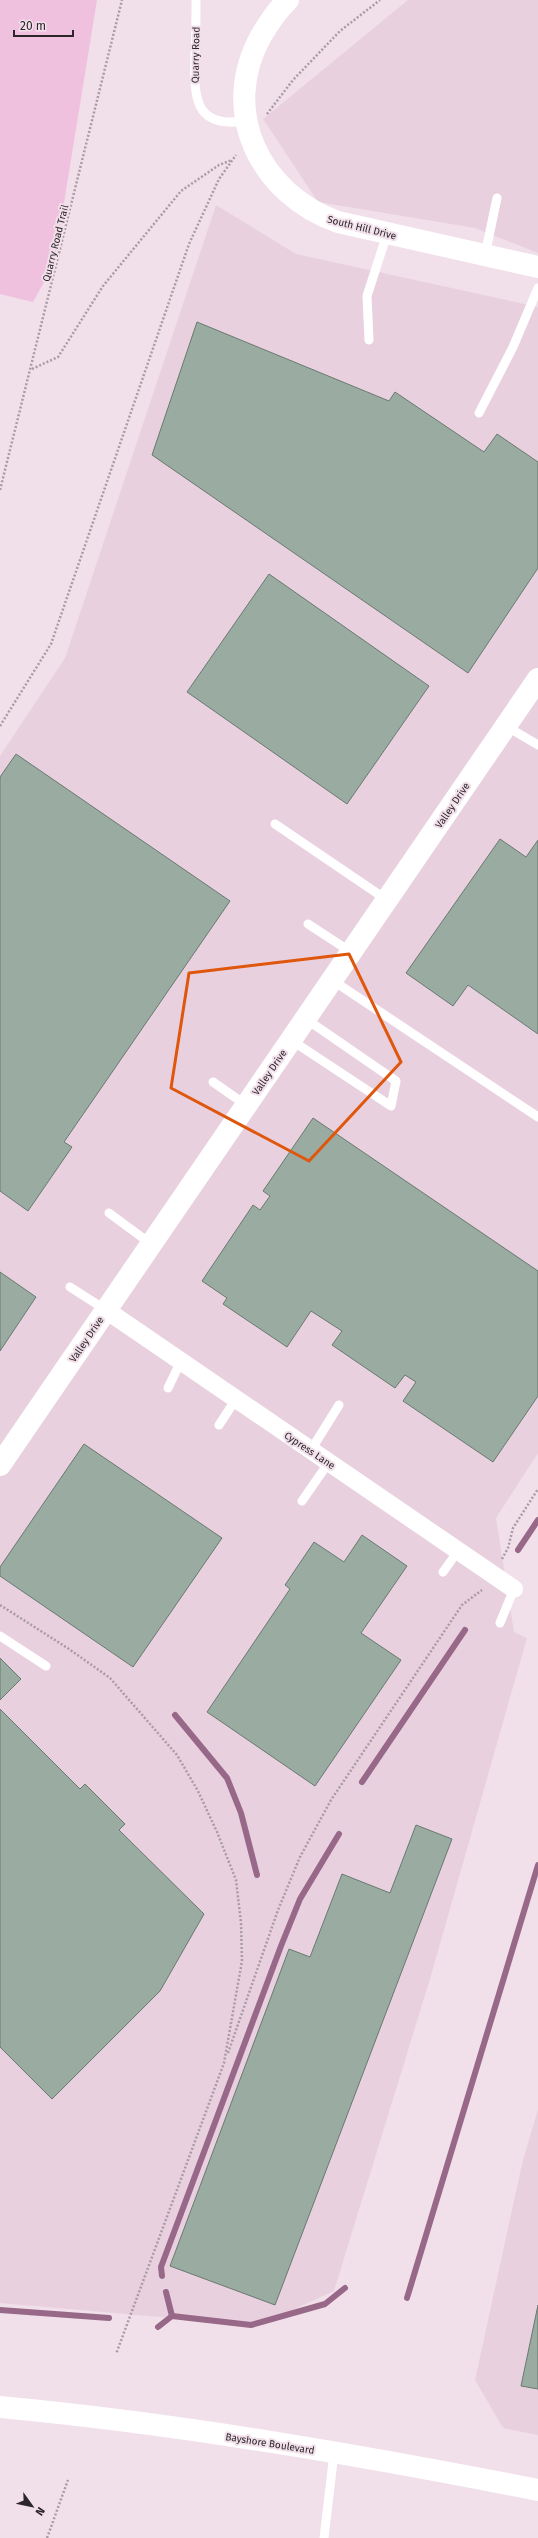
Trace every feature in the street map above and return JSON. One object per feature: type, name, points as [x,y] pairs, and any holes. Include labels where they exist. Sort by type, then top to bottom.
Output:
[{"type":"main road","name":"South Hill Drive","points":[[288,0],[268,24],[255,47],[246,74],[243,98],[250,136],[270,173],[303,206],[338,222],[538,267]]},
{"type":"main road","name":"Valley Drive","points":[[0,1465],[538,679]]},
{"type":"main road","name":"Bayshore Boulevard","points":[[0,2407],[134,2422],[334,2453],[538,2490]]},
{"type":"street","name":"Cypress Lane","points":[[106,1310],[514,1589]]},
{"type":"lane","name":"Quarry Road","points":[[196,0],[195,96],[206,115],[214,121],[224,123],[250,136]]},
{"type":"lane","points":[[485,255],[497,198]]},
{"type":"lane","points":[[370,340],[368,296],[387,234]]},
{"type":"lane","points":[[479,413],[513,347],[538,288]]},
{"type":"lane","points":[[506,726],[538,745]]},
{"type":"lane","points":[[275,824],[387,900]]},
{"type":"lane","points":[[308,924],[351,952]]},
{"type":"lane","points":[[332,980],[538,1117]]},
{"type":"lane","points":[[291,1040],[391,1106],[396,1081],[306,1019]]},
{"type":"lane","points":[[213,1082],[246,1105]]},
{"type":"lane","points":[[109,1213],[151,1244]]},
{"type":"lane","points":[[70,1287],[106,1310]]},
{"type":"lane","points":[[168,1388],[181,1361]]},
{"type":"lane","points":[[219,1425],[236,1399]]},
{"type":"lane","points":[[311,1450],[339,1405]]},
{"type":"lane","points":[[302,1501],[328,1462]]},
{"type":"lane","points":[[443,1572],[458,1551]]},
{"type":"lane","points":[[500,1623],[514,1589]]},
{"type":"lane","points":[[0,1636],[46,1666]]},
{"type":"lane","points":[[324,2538],[334,2453]]},
{"type":"path","name":"Quarry Road Trail","points":[[0,490],[32,369],[122,0]]},
{"type":"path","points":[[0,726],[51,644],[189,244],[219,179],[293,80],[335,36],[380,0]]},
{"type":"path","points":[[32,369],[58,357],[104,286],[181,191],[219,165],[233,159],[250,136]]},
{"type":"path","points":[[116,2354],[224,2063],[278,1910],[300,1857],[331,1800],[462,1605],[480,1594],[493,1574],[508,1548],[513,1528],[538,1489]]},
{"type":"path","points":[[0,1605],[69,1649],[110,1678],[177,1755],[198,1791],[217,1832],[236,1880],[240,1916],[242,1961],[224,2063]]},
{"type":"path","points":[[47,2538],[68,2480]]},
{"type":"highlighted area","points":[[349,954],[401,1062],[309,1161],[171,1088],[189,973]]},
{"type":"shaded area","points":[[0,0],[97,0],[54,264],[33,302],[0,294]]},
{"type":"shaded area","points":[[408,0],[538,0],[538,253],[475,228],[318,202],[263,119]]},
{"type":"shaded area","points":[[216,205],[296,254],[538,307],[538,1453],[496,1518],[514,1632],[527,1638],[430,1979],[334,2291],[277,2317],[251,2325],[0,2303],[0,756],[65,658]]},
{"type":"shaded area","points":[[538,2109],[538,2435],[503,2428],[475,2380],[522,2164]]},
{"type":"building","points":[[197,322],[389,401],[395,392],[484,452],[497,434],[538,462],[538,568],[468,673],[152,455]]},
{"type":"building","points":[[269,574],[429,686],[347,804],[187,692]]},
{"type":"building","points":[[16,754],[230,901],[64,1142],[72,1147],[28,1211],[0,1191],[0,777]]},
{"type":"building","points":[[500,839],[526,857],[538,840],[538,1034],[468,985],[453,1006],[406,973]]},
{"type":"building","points":[[313,1118],[538,1271],[538,1396],[493,1462],[403,1401],[416,1382],[405,1375],[395,1388],[332,1345],[342,1331],[311,1311],[287,1347],[223,1304],[227,1298],[202,1281],[253,1205],[260,1210],[270,1196],[263,1191]]},
{"type":"building","points":[[0,1272],[36,1297],[0,1351]]},
{"type":"building","points":[[84,1444],[222,1538],[133,1667],[0,1576],[0,1567]]},
{"type":"building","points":[[362,1535],[407,1566],[361,1633],[401,1660],[315,1786],[207,1712],[290,1589],[285,1585],[314,1542],[344,1562]]},
{"type":"building","points":[[0,1658],[21,1679],[0,1700]]},
{"type":"building","points":[[0,1709],[80,1789],[85,1784],[125,1824],[119,1830],[204,1914],[160,1991],[52,2099],[0,2047]]},
{"type":"building","points":[[416,1825],[452,1839],[275,2305],[170,2266],[289,1949],[310,1957],[342,1874],[390,1893]]},
{"type":"building","points":[[538,2305],[538,2389],[521,2386]]},
{"type":"waterway","points":[[518,1550],[538,1520]]},
{"type":"waterway","points":[[362,1782],[465,1630]]},
{"type":"waterway","points":[[175,1715],[227,1778],[241,1813],[257,1875]]},
{"type":"waterway","points":[[162,2276],[161,2267],[281,1946],[300,1899],[339,1834]]},
{"type":"waterway","points":[[407,2298],[538,1865]]},
{"type":"waterway","points":[[158,2327],[172,2316],[251,2325],[325,2304],[345,2288]]},
{"type":"waterway","points":[[166,2292],[172,2316]]},
{"type":"waterway","points":[[0,2310],[109,2318]]}]
